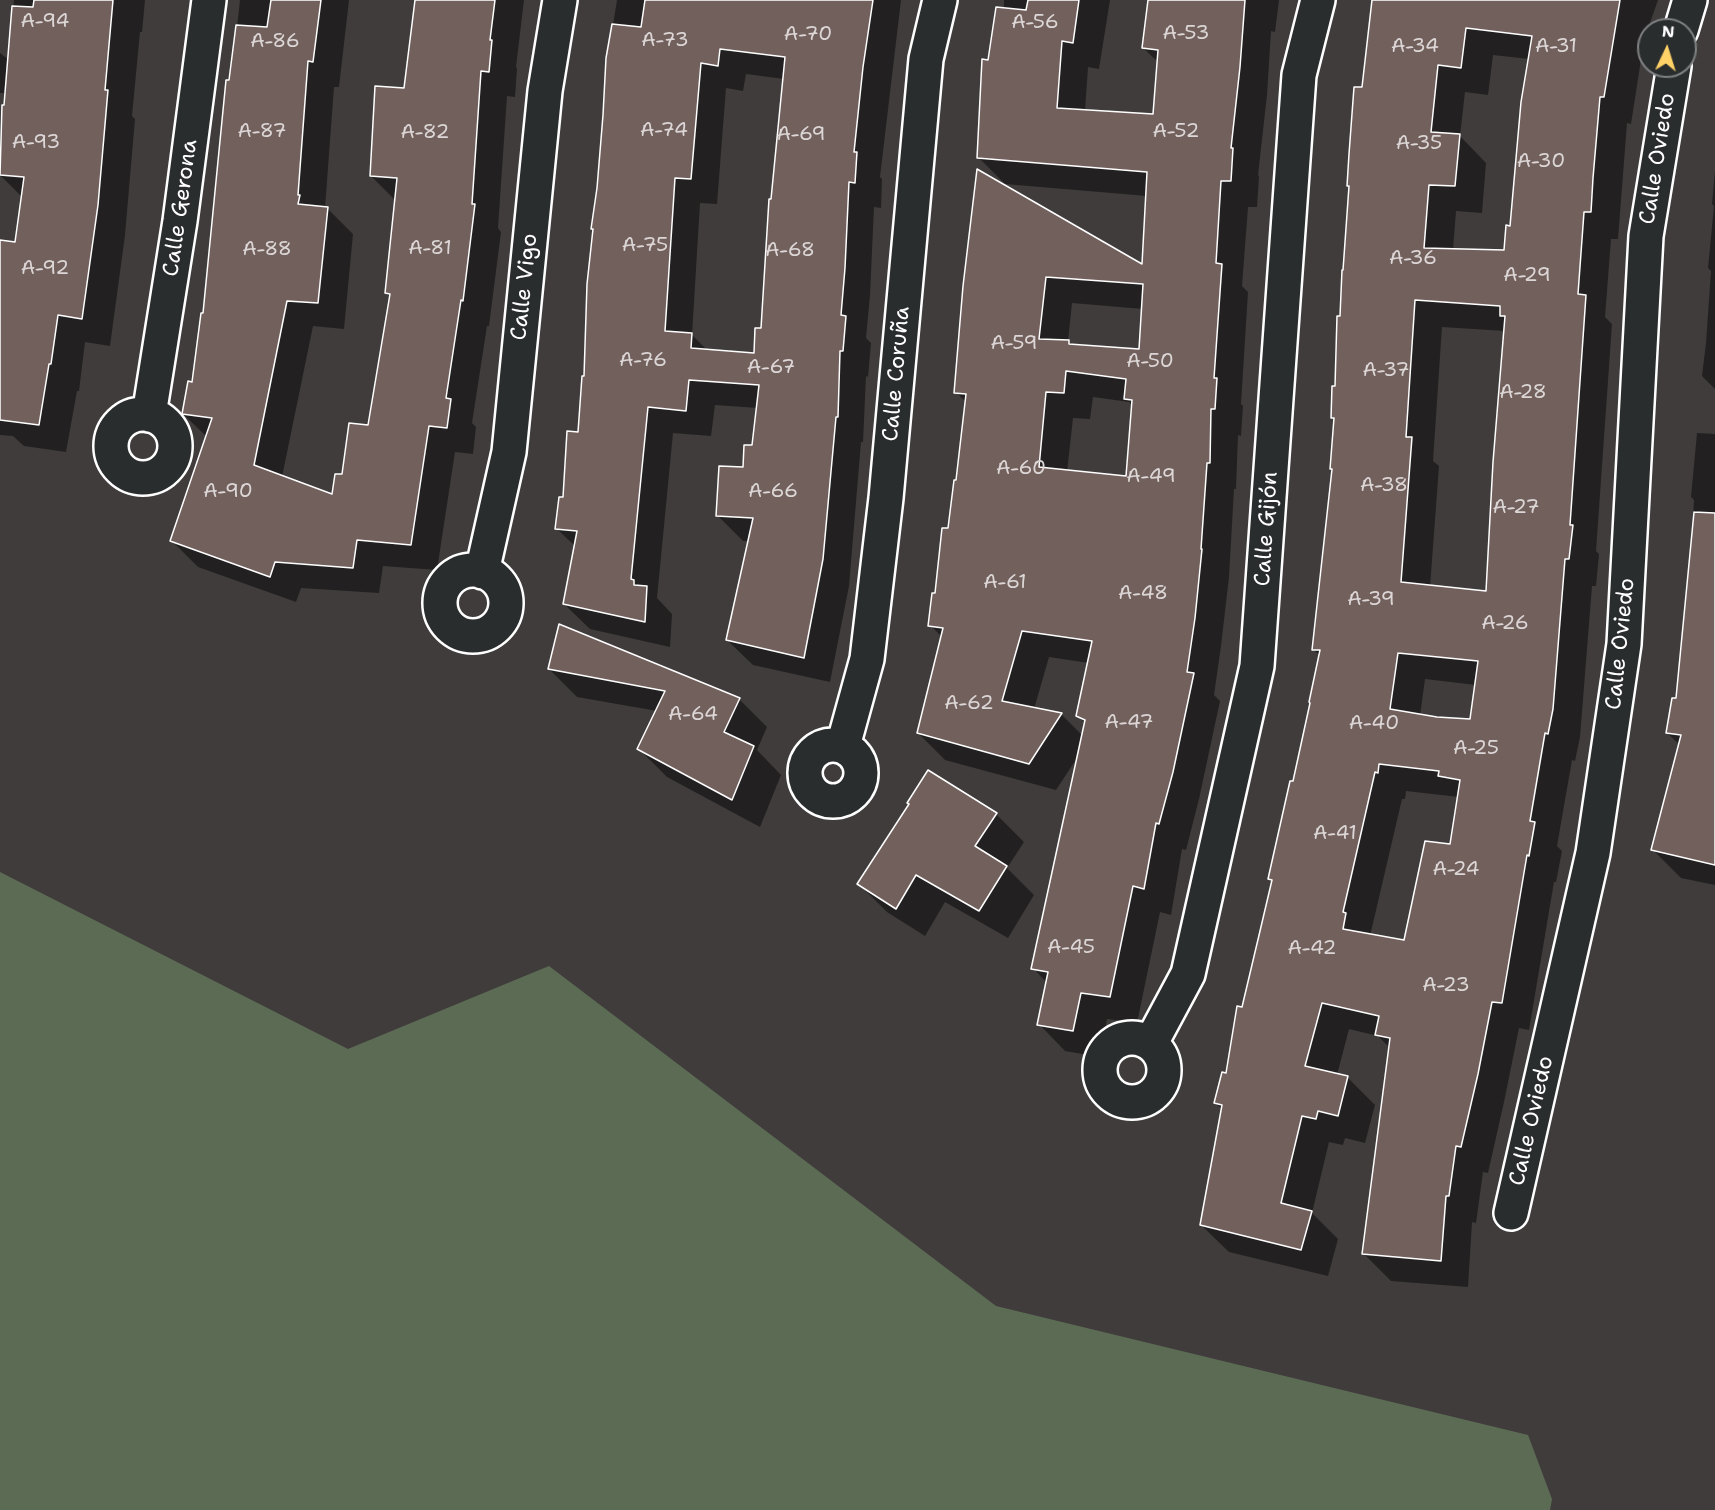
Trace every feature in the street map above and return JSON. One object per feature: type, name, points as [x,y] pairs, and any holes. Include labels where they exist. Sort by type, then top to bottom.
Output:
[{"type":"street","name":"Calle Gerona","points":[[149,415],[180,221],[209,0]]},
{"type":"street","name":"Calle Vigo","points":[[482,572],[509,452],[544,91],[560,0]]},
{"type":"street","name":"Calle Coruña","points":[[843,746],[867,659],[887,486],[926,59],[940,0]]},
{"type":"street","name":"Calle Gijón","points":[[1151,1043],[1188,974],[1257,666],[1299,75],[1318,0]]},
{"type":"street","points":[[1685,18],[1690,0]]},
{"type":"street","name":"Calle Oviedo","points":[[1511,1213],[1593,853],[1624,644],[1646,236],[1672,78]]},
{"type":"green space","points":[[0,872],[348,1049],[549,966],[996,1306],[1528,1435],[1552,1499],[1550,1510],[0,1510]]},
{"type":"building","points":[[34,0],[113,0],[98,205],[82,319],[58,315],[39,425],[0,420],[0,240],[15,242],[24,177],[0,175],[2,105],[4,105],[12,6],[33,7]]},
{"type":"building","points":[[271,0],[321,0],[313,62],[308,61],[298,204],[328,207],[318,303],[287,301],[254,465],[332,494],[335,474],[342,474],[349,423],[368,425],[390,294],[385,293],[397,178],[370,176],[375,86],[404,88],[415,0],[495,0],[489,72],[481,71],[472,204],[475,204],[463,301],[461,300],[446,398],[451,399],[447,428],[429,426],[411,545],[357,540],[353,568],[275,562],[270,577],[170,541],[212,418],[182,414],[188,381],[192,382],[201,313],[203,313],[226,80],[229,80],[236,25],[267,27]]},
{"type":"building","points":[[645,0],[873,0],[854,152],[857,152],[855,183],[849,182],[841,315],[846,316],[843,351],[840,351],[838,417],[836,417],[823,559],[804,658],[726,640],[753,518],[716,516],[719,466],[743,467],[744,445],[752,445],[759,385],[689,380],[686,411],[648,407],[631,579],[634,580],[634,585],[647,586],[645,622],[563,604],[577,531],[555,529],[559,497],[563,497],[567,431],[578,432],[582,376],[584,376],[587,284],[593,229],[591,229],[597,188],[606,58],[612,24],[641,27]],"holes":[[[720,49],[785,57],[771,199],[769,199],[761,328],[755,328],[754,353],[691,348],[692,333],[665,331],[675,178],[691,179],[701,63],[718,66]]]},
{"type":"building","points":[[1028,0],[1079,0],[1073,43],[1062,41],[1057,108],[1153,114],[1158,50],[1142,48],[1148,0],[1245,0],[1231,148],[1233,148],[1231,181],[1221,181],[1216,263],[1222,264],[1214,378],[1217,378],[1215,409],[1211,409],[1210,463],[1207,463],[1202,549],[1187,672],[1194,673],[1173,772],[1159,824],[1156,823],[1144,889],[1133,886],[1110,997],[1081,993],[1073,1031],[1037,1025],[1048,972],[1031,969],[1085,720],[1076,716],[1092,641],[1022,631],[1002,701],[1062,713],[1029,764],[917,733],[943,628],[928,626],[932,593],[935,593],[942,528],[948,528],[954,480],[956,480],[966,394],[954,393],[963,286],[977,169],[1142,264],[1147,172],[977,158],[982,59],[988,60],[996,7],[1026,10]],"holes":[[[1046,277],[1143,284],[1139,349],[1069,344],[1069,340],[1039,339]],[[1066,371],[1126,379],[1124,399],[1132,400],[1126,476],[1039,467],[1046,392],[1064,393]]]},
{"type":"building","points":[[1372,0],[1620,0],[1604,97],[1600,97],[1591,212],[1584,212],[1578,294],[1586,295],[1570,525],[1573,525],[1569,559],[1565,559],[1553,709],[1548,734],[1545,733],[1530,821],[1535,822],[1529,856],[1527,855],[1502,1003],[1492,1002],[1461,1147],[1456,1146],[1449,1196],[1446,1196],[1441,1261],[1362,1254],[1390,1038],[1375,1035],[1379,1016],[1322,1003],[1305,1066],[1348,1076],[1338,1116],[1318,1111],[1316,1119],[1302,1116],[1281,1203],[1312,1211],[1301,1250],[1200,1225],[1222,1105],[1214,1103],[1222,1072],[1226,1073],[1237,1006],[1242,1007],[1272,880],[1268,879],[1290,781],[1293,781],[1320,650],[1312,650],[1332,469],[1330,469],[1334,418],[1331,418],[1332,386],[1335,386],[1337,316],[1340,316],[1354,87],[1362,87]],"holes":[[[1466,28],[1532,36],[1521,102],[1510,226],[1506,225],[1504,250],[1424,248],[1429,185],[1455,186],[1460,134],[1431,132],[1438,65],[1461,68]],[[1415,300],[1500,306],[1500,316],[1505,316],[1493,462],[1486,591],[1401,582],[1412,437],[1406,437]],[[1398,653],[1478,661],[1470,719],[1437,717],[1390,709]],[[1379,764],[1439,771],[1438,776],[1460,780],[1450,844],[1425,841],[1404,940],[1343,929],[1346,913],[1343,912],[1375,772],[1378,773]]]},
{"type":"building","points":[[1694,512],[1715,513],[1715,865],[1651,850],[1681,735],[1666,733],[1672,698],[1676,698]]},
{"type":"building","points":[[559,624],[740,698],[724,732],[754,746],[732,800],[637,749],[665,691],[548,669]]},
{"type":"building","points":[[928,770],[997,813],[975,846],[1007,866],[979,911],[916,875],[896,909],[857,884],[909,804],[907,803]]}]
